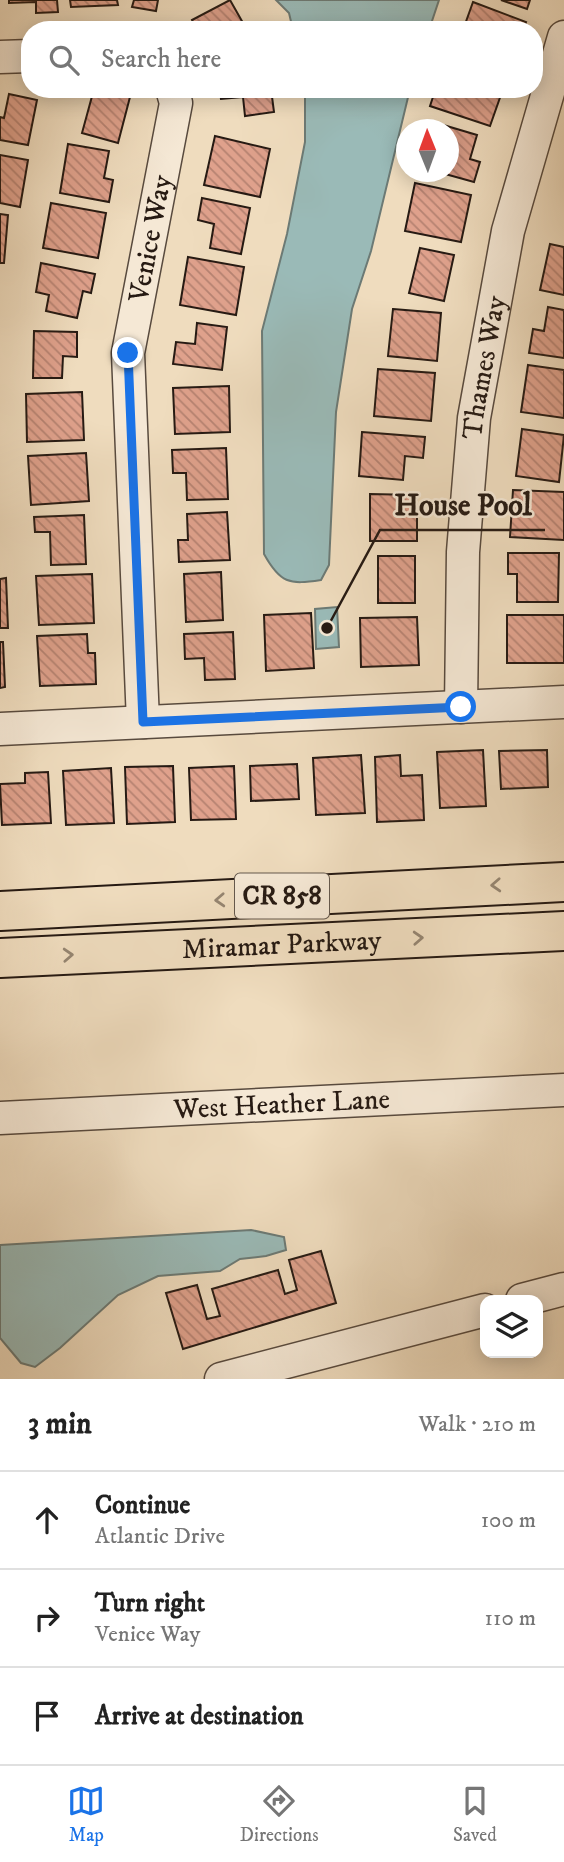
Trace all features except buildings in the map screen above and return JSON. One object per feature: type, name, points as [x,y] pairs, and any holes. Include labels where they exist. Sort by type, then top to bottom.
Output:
[{"type":"main road","name":"Miramar Parkway","points":[[0,911],[564,882]]},
{"type":"main road","name":"Miramar Parkway","points":[[0,958],[564,931]]},
{"type":"street","name":"Thames Way","points":[[461,707],[464,552],[474,418],[508,231],[564,37]]},
{"type":"street","points":[[0,57],[21,56]]},
{"type":"street","name":"Venice Way","points":[[143,722],[128,353],[176,103],[175,98]]},
{"type":"street","points":[[0,729],[564,702]]},
{"type":"street","name":"West Heather Lane","points":[[0,1118],[564,1090]]},
{"type":"street","points":[[541,1295],[564,1289]]},
{"type":"street","points":[[221,1379],[480,1311]]},
{"type":"water","points":[[276,0],[439,0],[432,21],[291,21],[289,13]]},
{"type":"water","points":[[305,98],[408,98],[403,119],[396,119],[396,147],[371,251],[352,309],[336,412],[329,565],[321,580],[301,582],[286,580],[275,571],[264,554],[262,331],[287,234],[305,142]]},
{"type":"water","points":[[337,607],[339,647],[316,649],[315,609]]},
{"type":"water","points":[[251,1230],[284,1237],[286,1250],[240,1259],[220,1271],[158,1276],[118,1295],[35,1367],[21,1363],[0,1338],[0,1245]]},
{"type":"place","name":"House Pool","points":[[327,628]]},
{"type":"route","points":[[128,353],[143,722],[461,707]]}]
